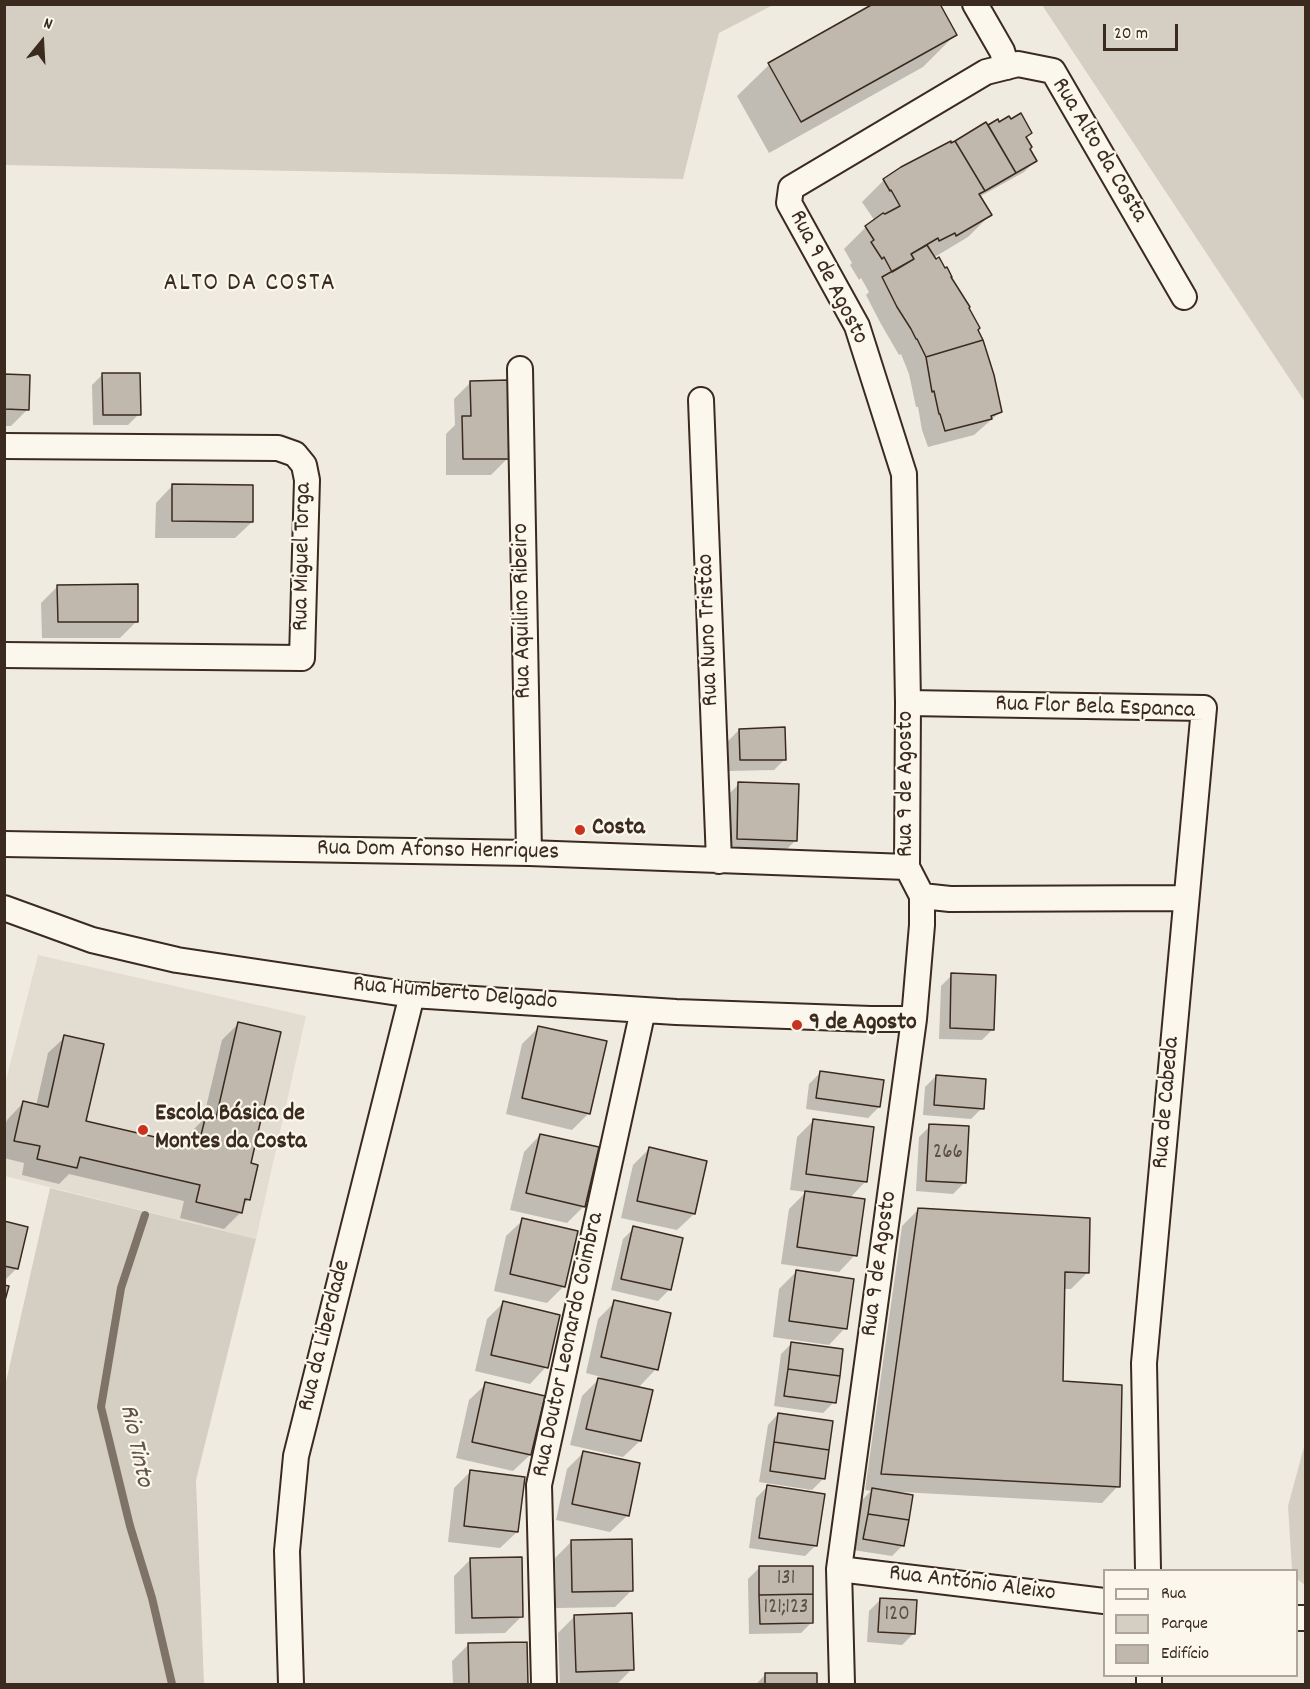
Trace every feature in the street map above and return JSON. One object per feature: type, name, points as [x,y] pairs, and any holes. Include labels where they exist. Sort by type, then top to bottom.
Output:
[{"type":"street","points":[[975,4],[1002,51],[1007,67]]},
{"type":"street","name":"Rua Alto da Costa","points":[[791,188],[986,72],[1018,64],[1053,71],[1184,297]]},
{"type":"street","name":"Rua 9 de Agosto","points":[[791,188],[789,203],[857,326],[904,474],[908,703],[907,867],[922,896],[922,925],[914,1019],[839,1569],[842,1684]]},
{"type":"street","name":"Rua Aquilino Ribeiro","points":[[520,369],[529,853]]},
{"type":"street","name":"Rua Nuno Tristão","points":[[701,400],[719,861]]},
{"type":"street","name":"Rua Miguel Torga","points":[[4,446],[278,448],[296,454],[304,465],[307,480],[302,658],[4,656]]},
{"type":"street","name":"Rua Flor Bela Espanca","points":[[908,703],[1204,708],[1186,898]]},
{"type":"street","name":"Rua Dom Afonso Henriques","points":[[4,844],[529,853],[907,867]]},
{"type":"street","points":[[922,896],[950,899],[1186,898]]},
{"type":"street","name":"Rua de Cabeda","points":[[1148,1569],[1144,1363],[1186,898]]},
{"type":"street","name":"Rua Humberto Delgado","points":[[6,915],[92,940],[177,960],[412,995],[643,1010],[914,1019]]},
{"type":"street","name":"Rua da Liberdade","points":[[291,1684],[287,1551],[296,1456],[412,995]]},
{"type":"street","name":"Rua Doutor Leonardo Coimbra","points":[[544,1684],[539,1485],[643,1010]]},
{"type":"street","name":"Rua António Aleixo","points":[[839,1569],[1103,1601]]},
{"type":"shaded area","name":"Escola Básica de Montes da Costa","points":[[38,955],[306,1016],[256,1239],[5,1176],[5,1084]]},
{"type":"green space","points":[[5,4],[773,5],[719,33],[683,179],[5,165]]},
{"type":"green space","points":[[1042,5],[1305,5],[1305,402]]},
{"type":"green space","points":[[50,1188],[256,1239],[196,1480],[204,1684],[5,1684],[5,1386]]},
{"type":"green space","points":[[1306,1446],[1305,1585],[1298,1580],[1298,1569],[1292,1569],[1288,1506]]},
{"type":"building","points":[[873,4],[940,4],[957,35],[801,122],[768,63]]},
{"type":"building","points":[[1021,113],[1032,133],[1026,137],[1037,161],[1016,173],[988,125],[1009,116],[1011,119]]},
{"type":"building","points":[[986,122],[1016,173],[985,191],[955,141]]},
{"type":"building","points":[[951,141],[951,143],[955,141],[985,191],[979,194],[992,215],[956,236],[955,233],[939,241],[938,238],[911,254],[914,259],[892,272],[884,257],[882,259],[871,242],[874,240],[865,226],[883,213],[900,206],[883,179]]},
{"type":"building","points":[[927,245],[936,259],[939,257],[945,268],[947,267],[970,307],[983,340],[926,357],[882,277],[914,259],[911,254]]},
{"type":"building","points":[[983,340],[1002,412],[991,416],[992,419],[945,431],[934,391],[932,392],[926,357]]},
{"type":"building","points":[[102,373],[140,373],[141,415],[103,415]]},
{"type":"building","points":[[4,374],[30,375],[29,410],[4,409]]},
{"type":"building","points":[[509,380],[509,459],[463,459],[462,416],[471,416],[470,381]]},
{"type":"building","points":[[172,484],[253,485],[253,522],[172,521]]},
{"type":"building","points":[[138,584],[138,622],[58,622],[57,585]]},
{"type":"building","points":[[785,727],[786,760],[740,760],[739,729]]},
{"type":"building","points":[[738,782],[799,784],[797,841],[737,839]]},
{"type":"building","points":[[951,973],[996,975],[994,1030],[950,1028]]},
{"type":"building","points":[[238,1022],[281,1032],[251,1163],[258,1165],[250,1200],[245,1199],[242,1213],[196,1202],[200,1185],[80,1157],[77,1168],[37,1159],[40,1146],[14,1141],[23,1101],[48,1107],[64,1035],[104,1044],[86,1121],[198,1147],[206,1115],[216,1118]]},
{"type":"building","points":[[538,1026],[607,1041],[590,1114],[522,1098]]},
{"type":"building","points":[[820,1071],[884,1080],[880,1107],[816,1098]]},
{"type":"building","points":[[936,1075],[986,1079],[984,1109],[934,1105]]},
{"type":"building","points":[[813,1119],[874,1127],[867,1182],[806,1174]]},
{"type":"building","points":[[929,1124],[969,1126],[966,1183],[926,1181]]},
{"type":"building","points":[[540,1134],[599,1147],[585,1207],[526,1193]]},
{"type":"building","points":[[649,1147],[707,1161],[695,1214],[637,1201]]},
{"type":"building","points":[[805,1191],[865,1199],[857,1256],[797,1247]]},
{"type":"building","points":[[918,1208],[1090,1218],[1089,1273],[1065,1272],[1063,1381],[1122,1385],[1120,1487],[881,1474]]},
{"type":"building","points":[[522,1218],[578,1231],[565,1287],[510,1274]]},
{"type":"building","points":[[4,1221],[28,1227],[18,1269],[4,1266]]},
{"type":"building","points":[[633,1226],[683,1238],[671,1290],[621,1279]]},
{"type":"building","points":[[796,1270],[854,1279],[847,1329],[789,1321]]},
{"type":"building","points":[[4,1285],[9,1286],[4,1304]]},
{"type":"building","points":[[614,1300],[671,1313],[658,1370],[601,1357]]},
{"type":"building","points":[[503,1301],[560,1315],[548,1368],[491,1355]]},
{"type":"building","points":[[791,1342],[843,1349],[840,1376],[788,1369]]},
{"type":"building","points":[[788,1369],[840,1376],[836,1403],[784,1396]]},
{"type":"building","points":[[598,1378],[653,1390],[641,1441],[586,1429]]},
{"type":"building","points":[[485,1382],[545,1396],[531,1455],[472,1442]]},
{"type":"building","points":[[778,1413],[833,1421],[829,1450],[774,1442]]},
{"type":"building","points":[[774,1442],[829,1450],[825,1479],[770,1471]]},
{"type":"building","points":[[583,1451],[640,1463],[629,1516],[572,1504]]},
{"type":"building","points":[[470,1470],[525,1477],[518,1532],[464,1526]]},
{"type":"building","points":[[767,1485],[825,1494],[817,1546],[759,1538]]},
{"type":"building","points":[[872,1488],[913,1495],[909,1520],[868,1514]]},
{"type":"building","points":[[868,1514],[909,1520],[904,1546],[863,1539]]},
{"type":"building","points":[[632,1539],[633,1591],[572,1592],[571,1540]]},
{"type":"building","points":[[522,1557],[523,1617],[472,1618],[470,1558]]},
{"type":"building","points":[[759,1566],[813,1566],[813,1594],[759,1595]]},
{"type":"building","points":[[813,1594],[813,1623],[760,1624],[759,1595]]},
{"type":"building","points":[[880,1598],[917,1600],[915,1634],[878,1632]]},
{"type":"building","points":[[632,1613],[634,1670],[576,1672],[574,1615]]},
{"type":"building","points":[[527,1642],[528,1684],[469,1684],[468,1643]]},
{"type":"building","points":[[765,1673],[817,1673],[817,1684],[765,1684]]},
{"type":"waterway","name":"Rio Tinto","points":[[145,1215],[121,1288],[101,1407],[130,1526],[152,1598],[172,1684]]},
{"type":"place","name":"Costa","points":[[580,830]]},
{"type":"place","name":"9 de Agosto","points":[[797,1025]]},
{"type":"place","name":"Escola Básica de Montes da Costa","points":[[143,1130]]},
{"type":"district","name":"ALTO DA COSTA","points":[[250,285]]}]
